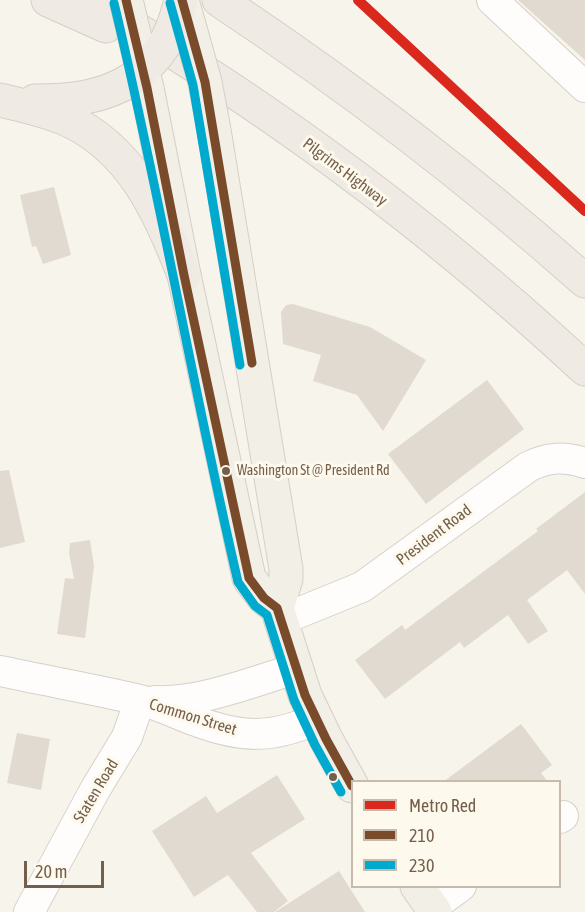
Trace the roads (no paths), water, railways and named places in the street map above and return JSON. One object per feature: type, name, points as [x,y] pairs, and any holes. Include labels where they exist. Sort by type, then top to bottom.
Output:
[{"type":"highway","points":[[48,0],[190,63]]},
{"type":"highway","name":"Pilgrims Highway","points":[[87,0],[190,63],[309,144],[425,232],[585,369]]},
{"type":"highway","points":[[0,100],[83,99],[141,79],[168,40],[182,0]]},
{"type":"highway","points":[[219,0],[310,63],[409,137],[502,210],[585,281]]},
{"type":"highway","points":[[0,100],[32,107],[67,119],[95,136],[120,157],[145,188],[184,275]]},
{"type":"main road","points":[[126,0],[249,578],[279,614],[296,669],[316,720],[351,784]]},
{"type":"main road","points":[[182,0],[205,82],[214,130],[286,569],[279,614]]},
{"type":"street","points":[[492,0],[585,87]]},
{"type":"street","name":"President Road","points":[[279,614],[362,587],[528,467],[540,461],[563,457],[585,463]]},
{"type":"street","name":"Common Street","points":[[140,700],[183,701],[296,669]]},
{"type":"street","name":"Common Street","points":[[0,671],[140,700],[214,727],[258,735],[285,732],[316,720]]},
{"type":"street","name":"Staten Road","points":[[29,912],[96,788],[127,738],[140,700]]},
{"type":"street","points":[[428,902],[457,888]]},
{"type":"metro line","name":"Red","points":[[358,0],[585,211]]},
{"type":"place","name":"Washington St @ President Rd","points":[[226,471]]}]
